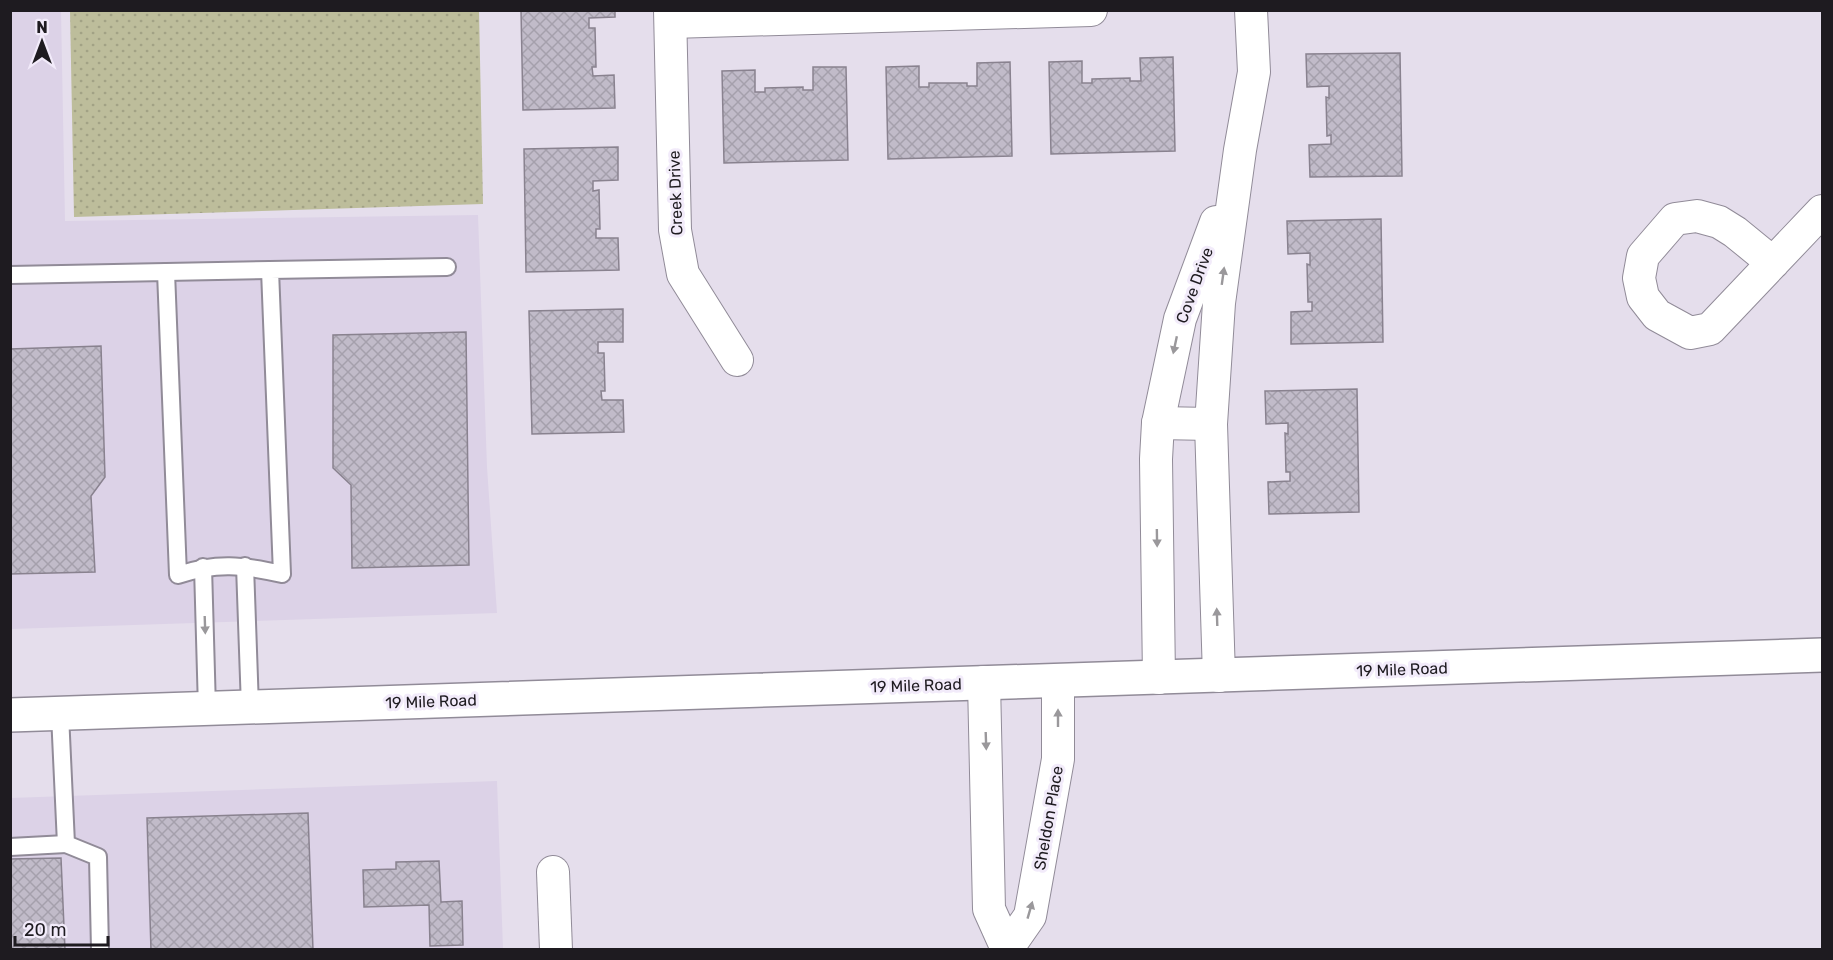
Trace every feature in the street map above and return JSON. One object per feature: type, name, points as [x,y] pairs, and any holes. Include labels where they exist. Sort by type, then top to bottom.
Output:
[{"type":"street","points":[[671,16],[1091,10]]},
{"type":"street","name":"Cove Drive","points":[[1219,676],[1210,424],[1219,303],[1240,150],[1254,72],[1251,10]]},
{"type":"street","name":"Creek Drive","points":[[671,16],[675,230],[683,274],[737,360]]},
{"type":"street","name":"Cove Drive","points":[[1159,678],[1156,459],[1158,423],[1180,319],[1209,244],[1240,150]]},
{"type":"street","points":[[1779,256],[1822,211]]},
{"type":"street","points":[[1158,423],[1210,424]]},
{"type":"street","name":"19 Mile Road","points":[[10,715],[1822,655]]},
{"type":"street","name":"Sheldon Place","points":[[1007,949],[1030,916],[1058,759],[1058,680]]},
{"type":"street","name":"Sheldon Place","points":[[984,682],[989,909],[1007,949]]},
{"type":"street","points":[[553,872],[556,950]]},
{"type":"lane","points":[[10,275],[447,267]]},
{"type":"lane","points":[[166,272],[178,575],[203,567],[245,566],[282,574],[270,270]]},
{"type":"lane","points":[[245,566],[250,707]]},
{"type":"lane","points":[[203,567],[207,709]]},
{"type":"lane","points":[[60,714],[66,844]]},
{"type":"lane","points":[[10,847],[66,844],[98,856],[100,950]]},
{"type":"shaded area","points":[[10,11],[61,11],[65,221],[478,215],[487,467],[497,613],[11,629]]},
{"type":"shaded area","points":[[497,781],[503,949],[11,949],[10,798]]},
{"type":"green space","points":[[70,11],[479,11],[483,204],[74,217]]},
{"type":"building","points":[[521,10],[615,10],[615,17],[589,18],[589,28],[595,28],[596,67],[592,67],[593,76],[614,75],[615,108],[523,110]]},
{"type":"building","points":[[1400,53],[1402,176],[1310,177],[1309,145],[1331,144],[1331,135],[1327,136],[1326,97],[1329,98],[1329,86],[1307,87],[1306,54]]},
{"type":"building","points":[[1173,57],[1175,151],[1051,154],[1049,62],[1082,61],[1082,83],[1092,83],[1092,79],[1130,78],[1130,81],[1141,81],[1140,58]]},
{"type":"building","points":[[1010,62],[1012,156],[888,159],[886,67],[919,66],[919,87],[929,87],[929,83],[967,83],[967,86],[977,86],[977,63]]},
{"type":"building","points":[[813,67],[846,67],[848,160],[724,163],[722,71],[755,70],[755,92],[765,92],[765,88],[803,87],[803,90],[813,90]]},
{"type":"building","points":[[618,147],[618,180],[593,181],[593,191],[599,190],[600,229],[596,229],[596,238],[618,238],[619,270],[526,272],[524,149]]},
{"type":"building","points":[[1381,219],[1383,342],[1291,344],[1291,312],[1312,311],[1312,302],[1308,302],[1307,264],[1310,265],[1310,253],[1288,254],[1287,221]]},
{"type":"building","points":[[623,309],[623,342],[598,342],[598,353],[604,353],[605,391],[601,391],[602,400],[623,400],[624,432],[532,434],[529,311]]},
{"type":"building","points":[[466,332],[469,565],[352,568],[351,485],[333,468],[333,335]]},
{"type":"building","points":[[101,346],[105,477],[91,496],[95,572],[10,574],[10,349]]},
{"type":"building","points":[[1357,389],[1359,512],[1269,514],[1268,482],[1290,481],[1290,472],[1286,472],[1285,433],[1288,434],[1288,423],[1266,424],[1265,391]]},
{"type":"building","points":[[308,813],[313,950],[151,950],[147,818]]},
{"type":"building","points":[[61,858],[65,950],[10,950],[10,859]]},
{"type":"building","points":[[439,861],[441,902],[462,901],[463,945],[430,946],[429,905],[364,907],[363,870],[396,869],[396,862]]}]
